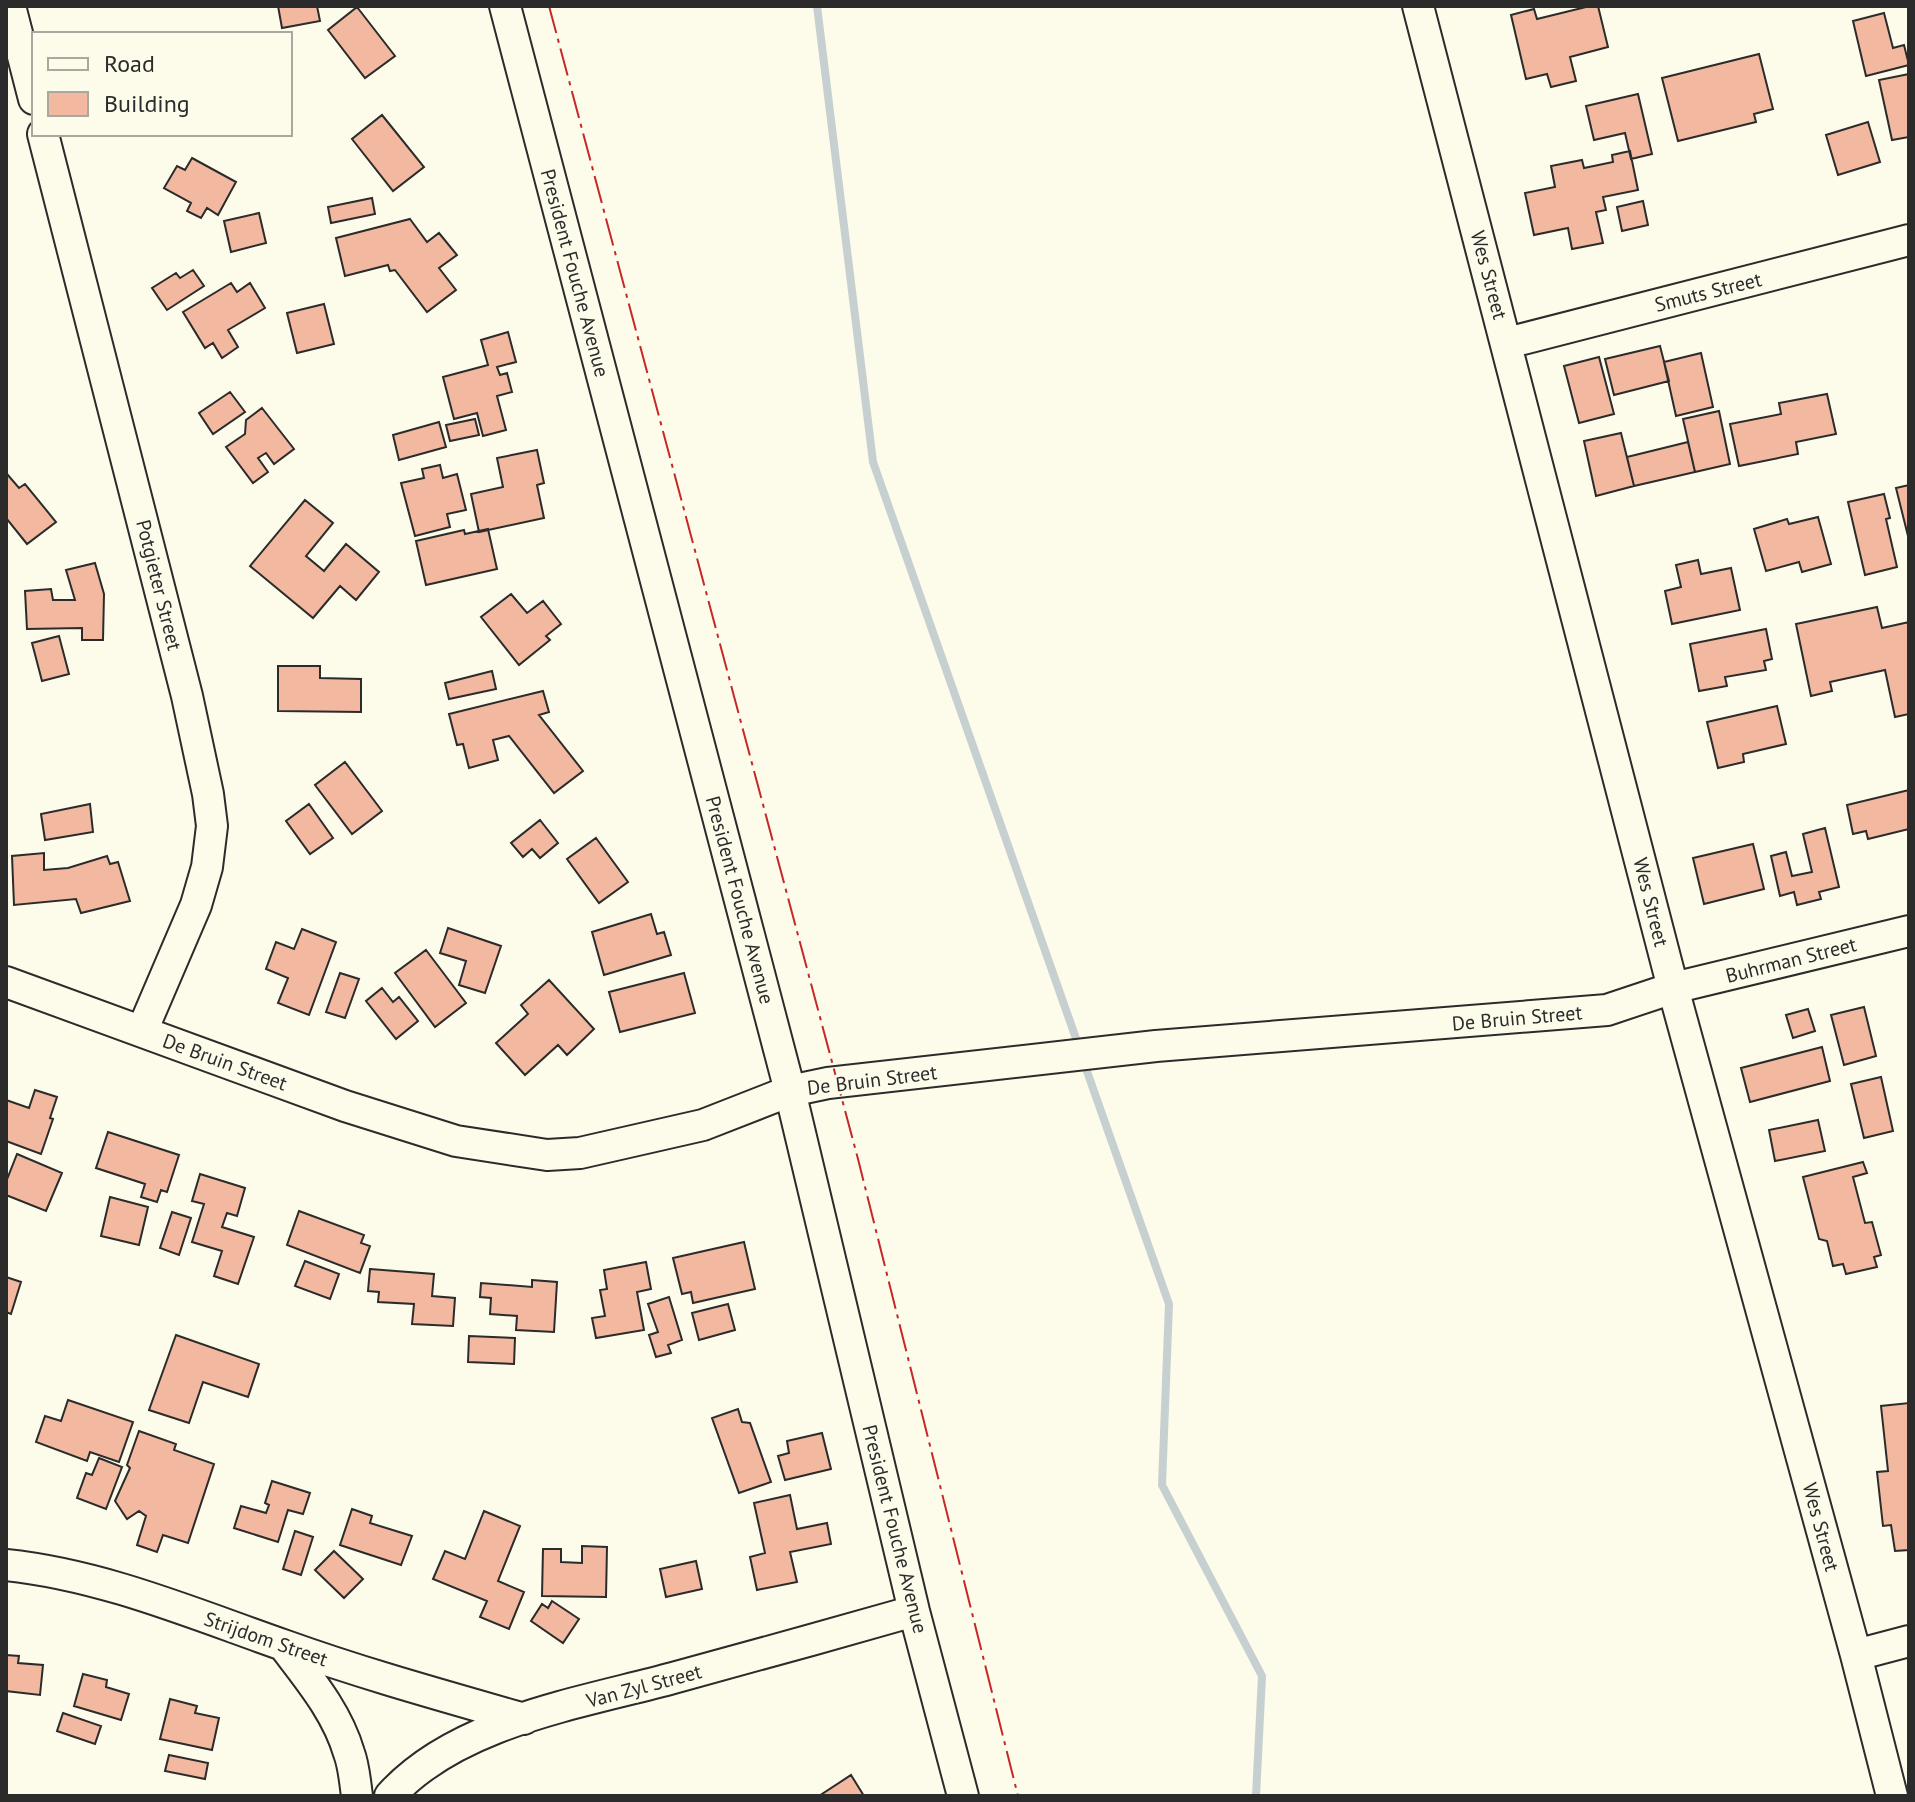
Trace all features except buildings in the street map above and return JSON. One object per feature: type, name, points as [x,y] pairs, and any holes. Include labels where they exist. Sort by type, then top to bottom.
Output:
[{"type":"street","points":[[10,6],[32,91]]},
{"type":"street","name":"President Fouche Avenue","points":[[505,6],[790,1091],[914,1611],[963,1796]]},
{"type":"street","name":"Wes Street","points":[[1418,6],[1673,988],[1892,1796]]},
{"type":"street","name":"Potgieter Street","points":[[44,136],[187,696],[212,826],[207,867],[196,905],[142,1031]]},
{"type":"street","name":"Smuts Street","points":[[1507,343],[1909,240]]},
{"type":"street","name":"Buhrman Street","points":[[1673,988],[1909,931]]},
{"type":"street","name":"De Bruin Street","points":[[6,982],[345,1106],[456,1141],[547,1155],[580,1153],[703,1125],[790,1091],[828,1083],[1156,1046],[1607,1010],[1673,988]]},
{"type":"street","name":"Strijdom Street","points":[[6,1565],[36,1568],[120,1588],[351,1669],[524,1719]]},
{"type":"street","name":"Van Zyl Street","points":[[390,1796],[408,1776],[431,1759],[524,1719],[914,1611]]},
{"type":"street","points":[[1856,1655],[1909,1641]]},
{"type":"street","points":[[284,1646],[327,1703],[341,1731],[350,1755],[357,1796]]},
{"type":"waterway","points":[[817,6],[873,462],[1079,1047]]},
{"type":"waterway","points":[[1083,1060],[1169,1304],[1162,1485],[1262,1676],[1256,1796]]},
{"type":"power","points":[[549,6],[858,1159],[1018,1796]]}]
